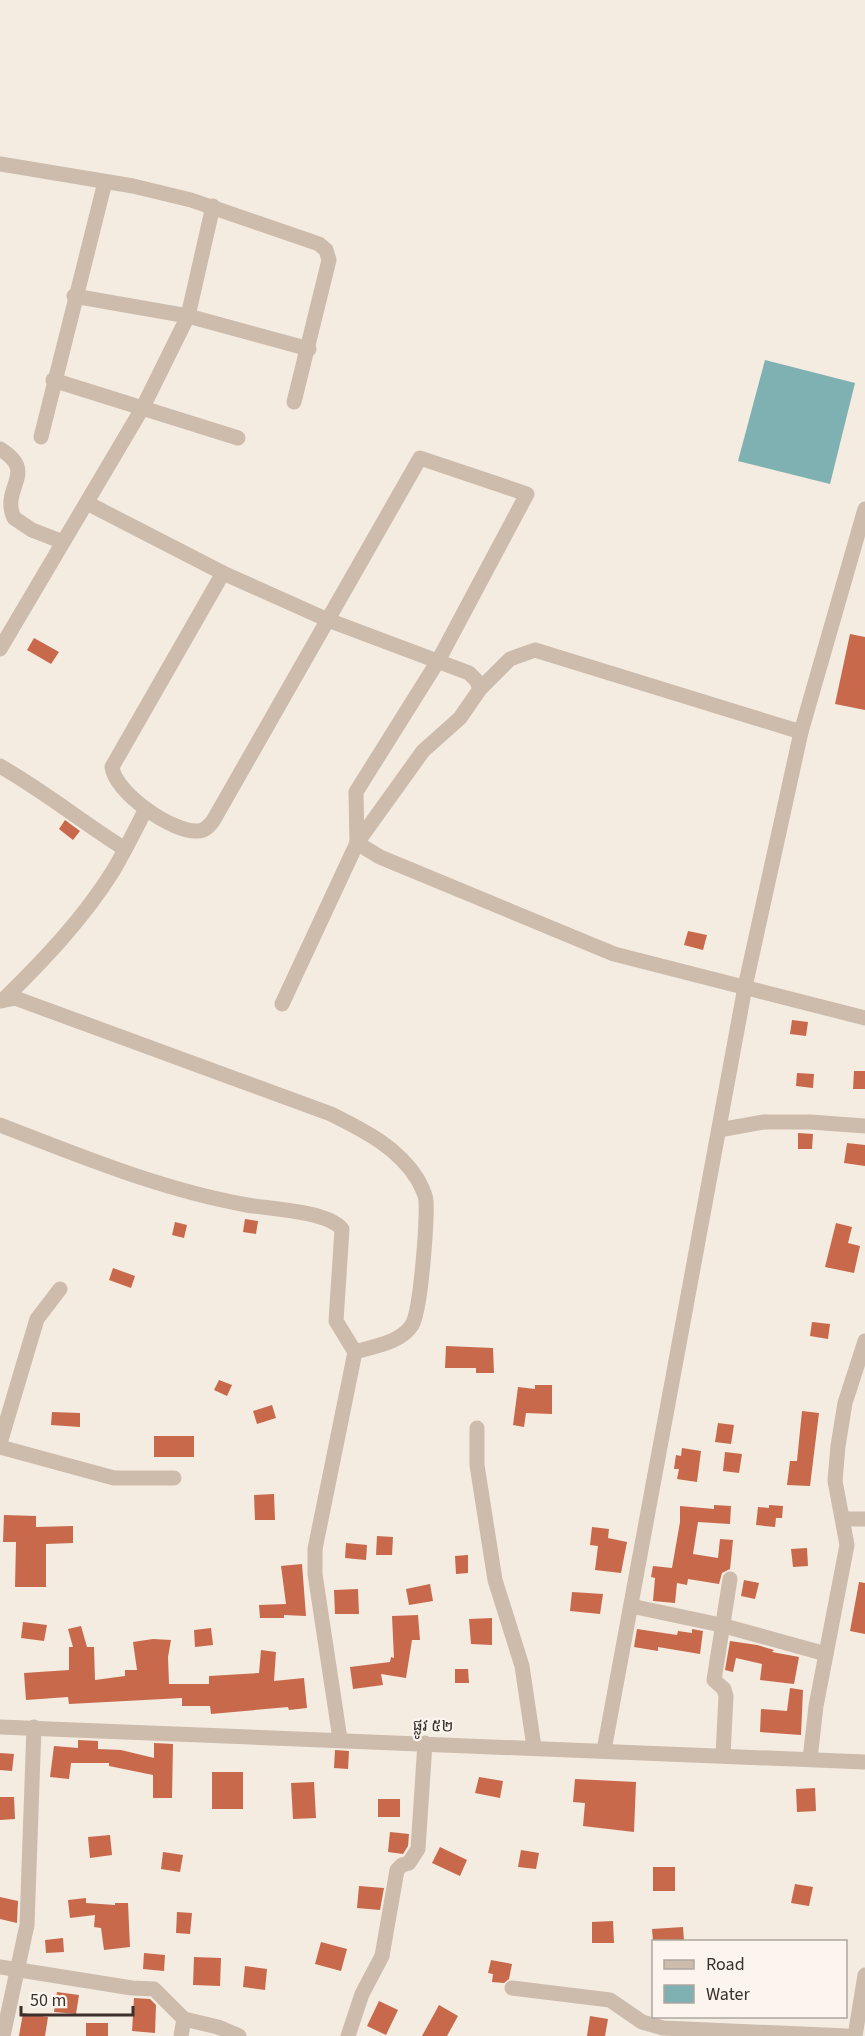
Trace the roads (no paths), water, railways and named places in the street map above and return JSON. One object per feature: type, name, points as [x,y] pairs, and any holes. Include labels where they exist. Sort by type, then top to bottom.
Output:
[{"type":"street","points":[[0,164],[133,186],[213,206],[319,244],[326,250],[329,260],[309,349],[294,402]]},
{"type":"street","points":[[41,437],[74,296],[105,182]]},
{"type":"street","points":[[0,649],[143,407],[188,316],[213,206]]},
{"type":"street","points":[[74,296],[188,316],[309,349]]},
{"type":"street","points":[[53,380],[237,438]]},
{"type":"street","points":[[0,449],[15,458],[18,464],[17,478],[10,498],[14,518],[32,530],[63,542]]},
{"type":"street","points":[[223,573],[112,767],[113,774],[126,792],[146,809],[187,830],[200,831],[207,828],[420,458],[527,494],[438,661],[356,792],[357,843]]},
{"type":"street","points":[[87,503],[223,573],[328,620],[469,673],[477,681],[480,690]]},
{"type":"street","points":[[604,1750],[745,987],[801,732],[865,509]]},
{"type":"street","points":[[282,1004],[357,843],[423,751],[460,718],[480,690],[510,659],[535,650],[801,732]]},
{"type":"street","points":[[0,766],[53,798],[93,829],[125,849]]},
{"type":"street","points":[[2,1001],[60,943],[114,870],[146,809]]},
{"type":"street","points":[[357,843],[380,857],[614,954],[865,1018]]},
{"type":"street","points":[[2,1001],[15,998],[331,1113],[377,1138],[404,1163],[417,1179],[426,1199],[419,1289],[413,1323],[404,1335],[390,1342],[355,1352]]},
{"type":"street","points":[[719,1130],[764,1122],[810,1122],[865,1126]]},
{"type":"street","points":[[0,1125],[156,1181],[230,1202],[321,1217],[337,1222],[342,1229],[336,1321],[355,1352],[315,1549],[315,1574],[340,1739]]},
{"type":"street","points":[[60,1289],[38,1319],[0,1445],[114,1478],[174,1478]]},
{"type":"street","points":[[810,1759],[826,1654],[847,1545],[844,1519],[835,1481],[838,1446],[845,1403],[865,1341]]},
{"type":"street","points":[[477,1428],[477,1465],[495,1580],[522,1666],[534,1747]]},
{"type":"street","points":[[844,1519],[865,1519]]},
{"type":"street","points":[[723,1755],[726,1696],[724,1689],[714,1680],[730,1579]]},
{"type":"street","points":[[631,1606],[721,1625],[826,1654]]},
{"type":"street","name":"ផ្លូវ ៥២","points":[[0,1727],[865,1762]]},
{"type":"street","points":[[3,2036],[27,1925],[34,1727]]},
{"type":"street","points":[[348,2036],[362,1994],[382,1956],[397,1870],[402,1865],[410,1863],[418,1849],[425,1743]]},
{"type":"street","points":[[0,1968],[132,1988],[148,1987],[171,2003],[184,2019],[218,2027],[239,2036]]},
{"type":"street","points":[[855,2036],[865,1975]]},
{"type":"street","points":[[512,1988],[610,2000],[642,2022],[663,2028],[847,2036]]},
{"type":"street","points":[[181,2036],[184,2019]]},
{"type":"water","points":[[765,360],[855,383],[830,484],[738,461]]}]
